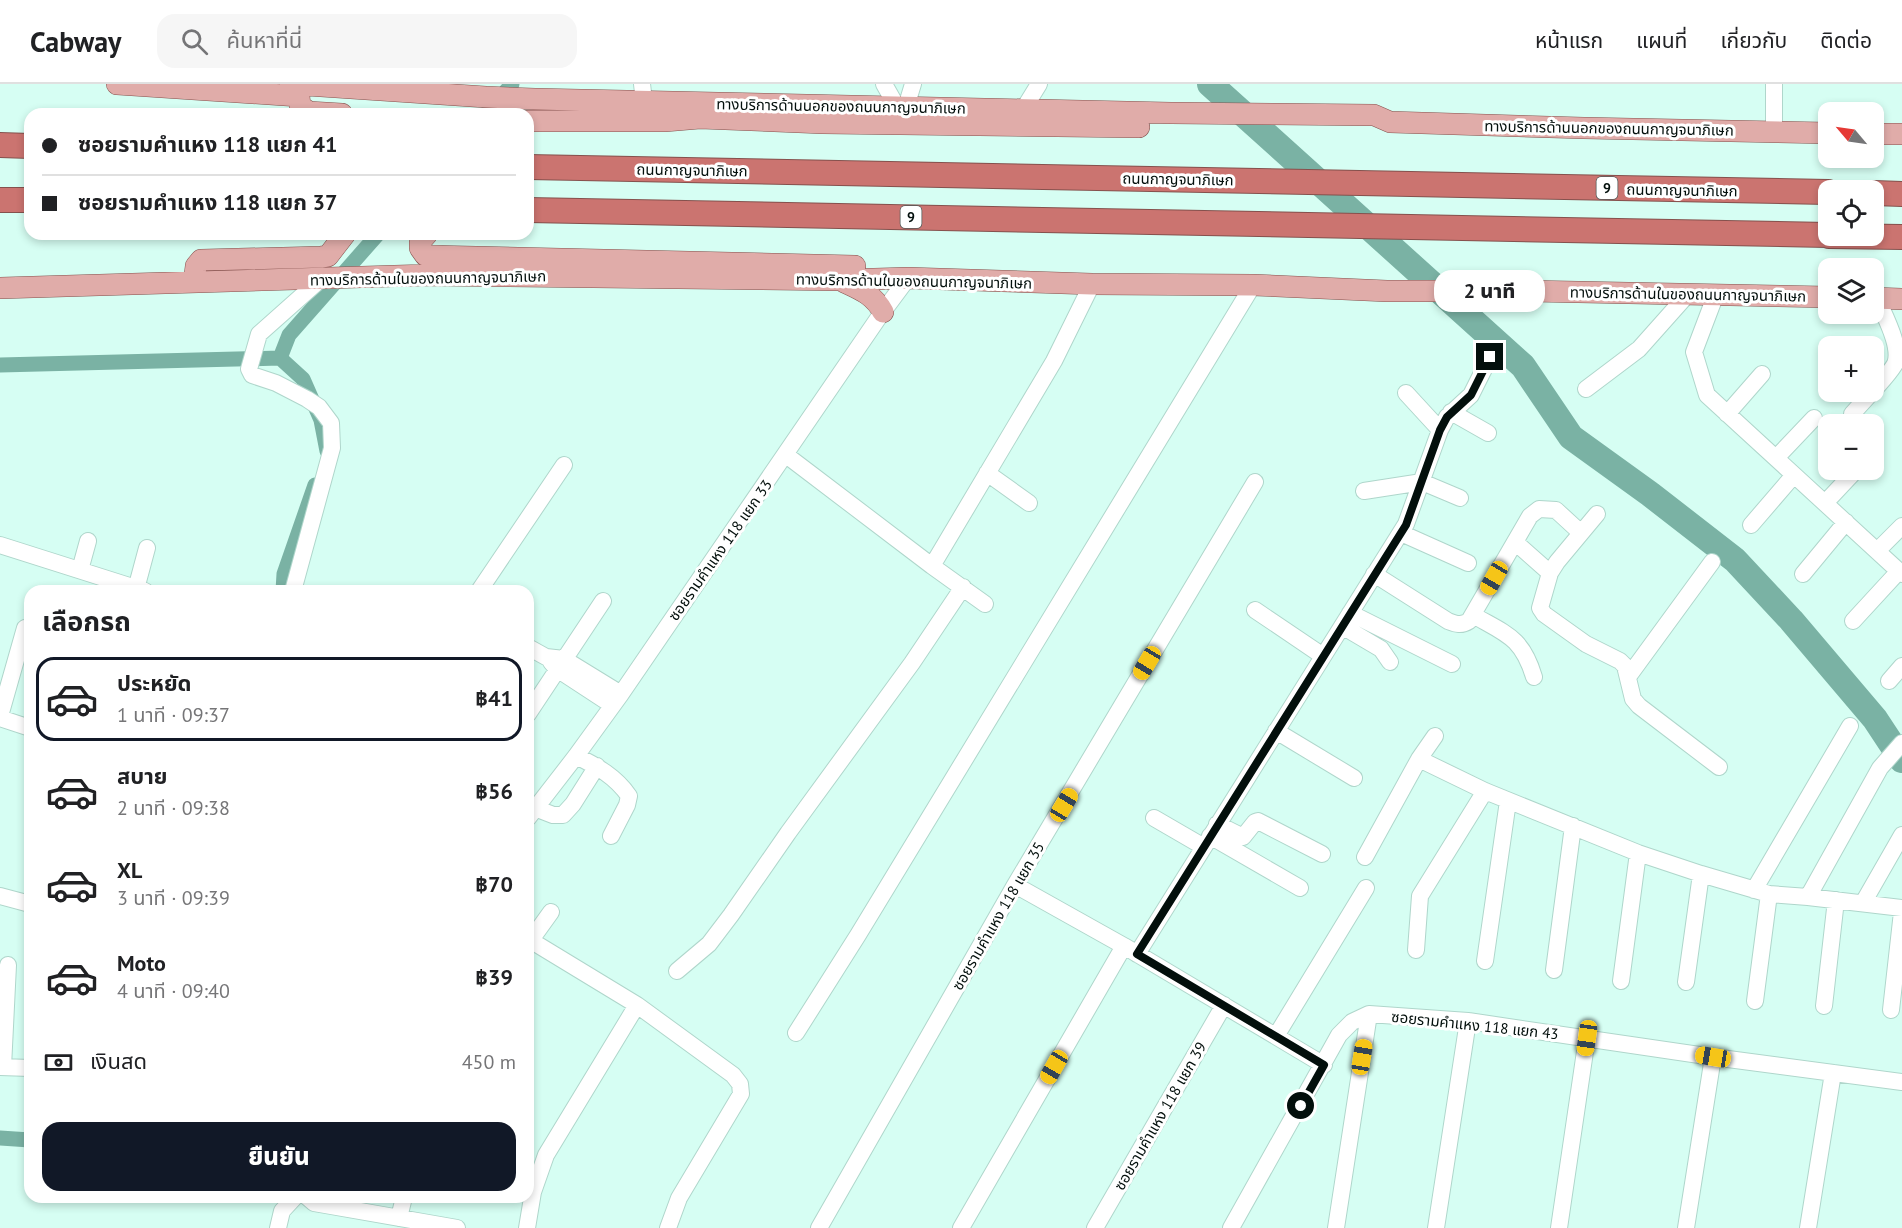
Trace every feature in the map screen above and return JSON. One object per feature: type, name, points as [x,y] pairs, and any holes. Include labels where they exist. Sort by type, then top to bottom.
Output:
[{"type":"highway","points":[[0,145],[24,146]]},
{"type":"highway","name":"ถนนกาญจนาภิเษก","points":[[534,167],[1818,192]]},
{"type":"highway","points":[[1884,193],[1902,194]]},
{"type":"highway","points":[[0,200],[24,200]]},
{"type":"highway","name":"9","points":[[534,210],[1818,236]]},
{"type":"highway","name":"9","points":[[1884,237],[1902,237]]},
{"type":"main road","points":[[117,84],[488,96]]},
{"type":"main road","name":"ทางบริการด้านนอกของถนนกาญจนาภิเษก","points":[[295,90],[359,87],[488,96],[528,108]]},
{"type":"main road","points":[[295,90],[300,106],[303,108]]},
{"type":"main road","name":"ทางบริการด้านนอกของถนนกาญจนาภิเษก","points":[[534,109],[643,93],[901,107],[1023,110],[1170,120],[1324,122],[1374,129],[1390,122],[1818,133]]},
{"type":"main road","points":[[534,109],[665,121],[700,118],[823,123],[1170,120]]},
{"type":"main road","points":[[1884,134],[1902,134]]},
{"type":"main road","points":[[194,282],[196,266],[201,260],[328,256],[340,240]]},
{"type":"main road","points":[[422,240],[420,248],[425,255],[431,256],[861,266],[908,278]]},
{"type":"main road","name":"ทางบริการด้านในของถนนกาญจนาภิเษก","points":[[0,288],[428,275],[840,280],[908,278],[1092,284],[1253,285],[1387,291],[1528,291],[1818,297]]},
{"type":"main road","points":[[840,280],[870,295],[878,301],[883,312]]},
{"type":"main road","points":[[1884,298],[1902,299]]},
{"type":"street","points":[[884,84],[901,107],[914,84]]},
{"type":"street","points":[[1023,110],[1039,84]]},
{"type":"street","points":[[1774,84],[1774,132]]},
{"type":"street","points":[[295,585],[332,448],[331,423],[319,407],[308,399],[249,372],[260,332],[323,278]]},
{"type":"street","name":"ซอยรามคำแหง 118 แยก 33","points":[[534,810],[617,700],[908,278]]},
{"type":"street","points":[[932,566],[1054,361],[1092,284]]},
{"type":"street","points":[[795,1033],[870,915],[1253,285]]},
{"type":"street","points":[[1586,389],[1639,349],[1688,294]]},
{"type":"street","points":[[1716,294],[1694,352],[1707,395],[1900,572],[1854,621]]},
{"type":"street","points":[[1884,315],[1899,344],[1896,362],[1884,377]]},
{"type":"street","points":[[961,1228],[1130,950],[1210,835],[1401,533],[1412,511],[1440,430],[1451,412],[1471,395],[1490,357]]},
{"type":"street","points":[[1727,414],[1762,374]]},
{"type":"street","points":[[1406,393],[1440,430]]},
{"type":"street","points":[[1852,414],[1863,402]]},
{"type":"street","points":[[1451,412],[1488,433]]},
{"type":"street","points":[[1776,459],[1814,418]]},
{"type":"street","points":[[786,455],[986,604]]},
{"type":"street","points":[[483,585],[564,465]]},
{"type":"street","points":[[987,473],[1029,504]]},
{"type":"street","points":[[1751,525],[1794,475]]},
{"type":"street","points":[[1825,503],[1847,480]]},
{"type":"street","name":"ซอยรามคำแหง 118 แยก 35","points":[[819,1228],[1016,885],[1255,482]]},
{"type":"street","points":[[1364,491],[1422,482],[1460,498]]},
{"type":"street","points":[[1374,574],[1458,625],[1469,621],[1530,516],[1539,509],[1556,510],[1581,533]]},
{"type":"street","points":[[1597,514],[1557,561],[1550,573],[1540,608],[1586,644],[1620,661],[1629,676],[1633,699],[1639,706],[1719,767]]},
{"type":"street","points":[[1803,574],[1846,522]]},
{"type":"street","points":[[1877,551],[1902,526]]},
{"type":"street","points":[[1401,533],[1468,563]]},
{"type":"street","points":[[80,570],[88,541]]},
{"type":"street","points":[[1515,542],[1550,573]]},
{"type":"street","points":[[0,545],[126,585]]},
{"type":"street","points":[[142,585],[147,548]]},
{"type":"street","points":[[1629,676],[1712,562]]},
{"type":"street","points":[[677,971],[709,944],[731,915],[912,663],[963,587]]},
{"type":"street","points":[[534,703],[556,662],[603,602]]},
{"type":"street","points":[[1255,610],[1323,656]]},
{"type":"street","points":[[1473,615],[1511,637],[1525,652],[1534,677]]},
{"type":"street","points":[[1346,619],[1381,649],[1390,662]]},
{"type":"street","points":[[1346,619],[1452,664]]},
{"type":"street","points":[[24,632],[0,717],[24,726]]},
{"type":"street","points":[[534,650],[617,700]]},
{"type":"street","points":[[1889,681],[1902,666]]},
{"type":"street","points":[[1755,1001],[1761,892],[1850,726]]},
{"type":"street","points":[[1276,731],[1354,778]]},
{"type":"street","points":[[1365,857],[1419,759],[1436,736]]},
{"type":"street","points":[[1808,897],[1880,768],[1902,743]]},
{"type":"street","points":[[576,756],[597,766],[623,787],[629,796],[627,806],[611,836]]},
{"type":"street","points":[[1419,759],[1508,801],[1638,853],[1701,874],[1761,892],[1902,908]]},
{"type":"street","points":[[534,813],[563,815],[573,804],[597,766]]},
{"type":"street","points":[[1416,950],[1420,896],[1485,791]]},
{"type":"street","points":[[1485,961],[1508,801]]},
{"type":"street","points":[[1154,818],[1210,835],[1243,837],[1258,821],[1322,854]]},
{"type":"street","points":[[1554,970],[1573,826]]},
{"type":"street","points":[[1210,835],[1300,888]]},
{"type":"street","points":[[1863,903],[1902,835]]},
{"type":"street","points":[[1621,981],[1638,853]]},
{"type":"street","points":[[1686,982],[1701,874]]},
{"type":"street","points":[[1016,885],[1324,1065]]},
{"type":"street","points":[[1276,1036],[1366,888]]},
{"type":"street","points":[[0,896],[24,902]]},
{"type":"street","points":[[1824,1006],[1836,900]]},
{"type":"street","points":[[534,935],[552,912]]},
{"type":"street","points":[[1891,1010],[1902,912]]},
{"type":"street","points":[[534,945],[637,1005],[733,1075],[740,1084],[741,1094],[679,1198],[668,1228]]},
{"type":"street","points":[[8,965],[2,1067],[24,1068]]},
{"type":"street","points":[[534,1189],[546,1155],[637,1005]]},
{"type":"street","name":"ซอยรามคำแหง 118 แยก 39","points":[[1095,1228],[1224,1005]]},
{"type":"street","points":[[1231,1228],[1339,1035],[1352,1022],[1369,1014]]},
{"type":"street","name":"ซอยรามคำแหง 118 แยก 43","points":[[1336,1228],[1369,1014],[1468,1021],[1902,1082]]},
{"type":"street","points":[[1436,1228],[1468,1021]]},
{"type":"street","points":[[1559,1228],[1587,1038]]},
{"type":"street","points":[[1686,1228],[1713,1057]]},
{"type":"street","points":[[1808,1228],[1833,1073]]},
{"type":"street","points":[[278,1228],[282,1210],[289,1203]]},
{"type":"street","points":[[314,1203],[457,1228]]},
{"type":"street","points":[[399,1218],[403,1203]]},
{"type":"street","points":[[527,1228],[531,1203]]},
{"type":"waterway","points":[[491,108],[512,84]]},
{"type":"waterway","points":[[1210,84],[1523,366],[1571,437],[1650,494],[1735,560],[1791,620],[1875,719],[1902,760]]},
{"type":"waterway","points":[[327,451],[321,420],[303,379],[280,358],[289,335],[373,240]]},
{"type":"waterway","points":[[0,365],[280,358]]},
{"type":"waterway","points":[[283,585],[284,574],[315,485]]},
{"type":"waterway","points":[[0,1138],[24,1140]]},
{"type":"route","points":[[1301,1106],[1324,1065],[1137,954],[1406,525],[1440,430],[1447,417],[1471,395],[1490,357]]}]
